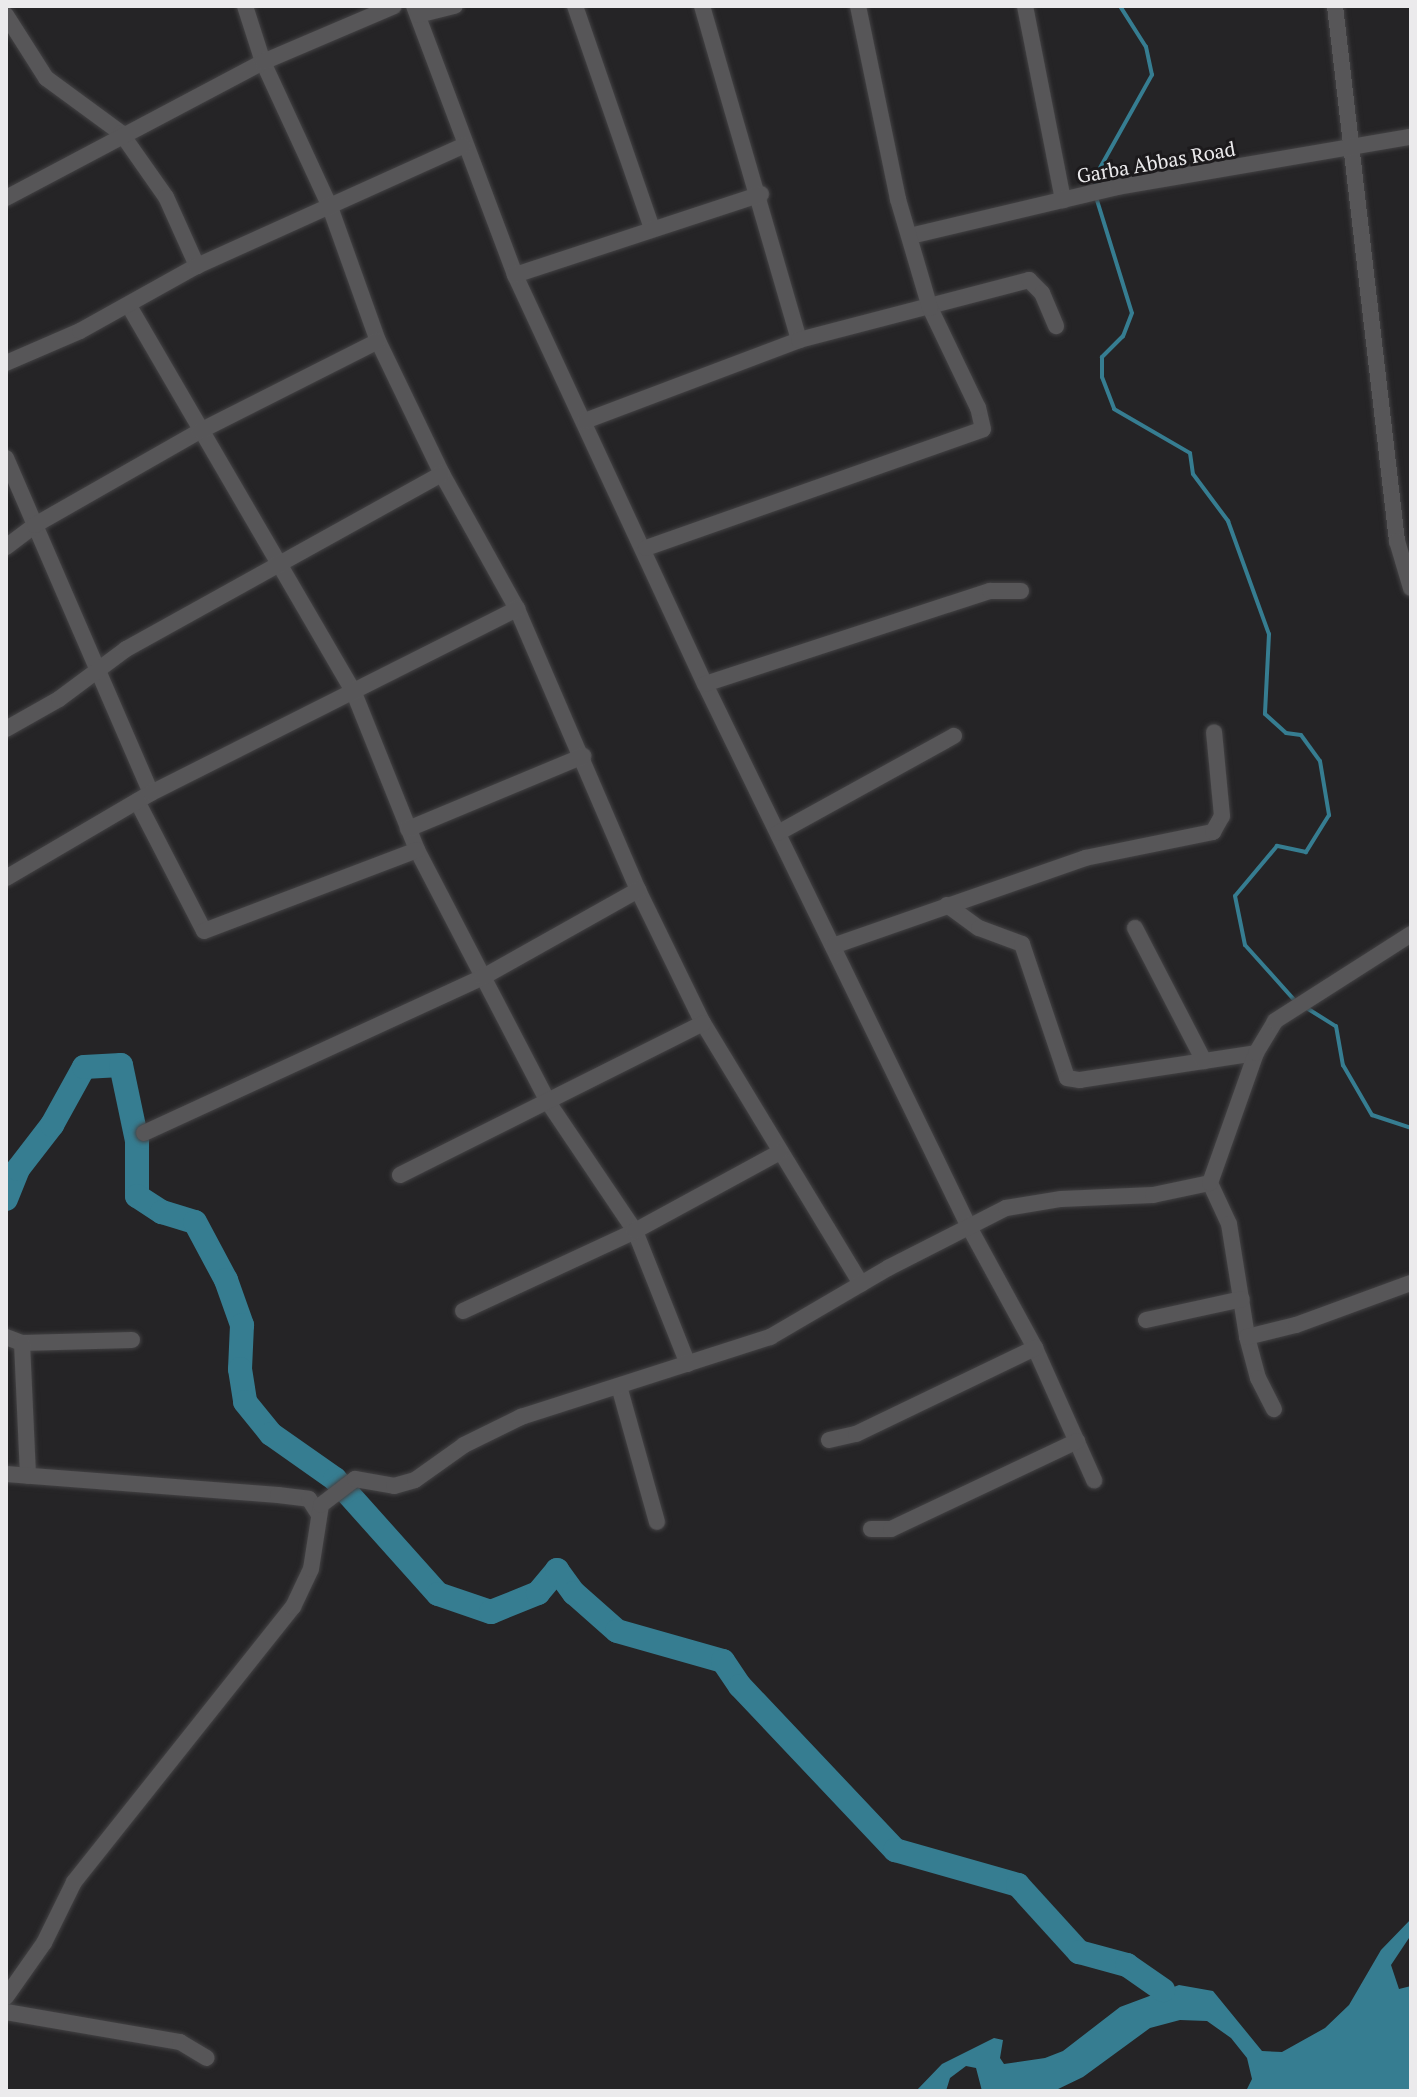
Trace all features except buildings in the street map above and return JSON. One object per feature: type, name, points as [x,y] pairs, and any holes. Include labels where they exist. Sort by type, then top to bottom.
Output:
[{"type":"street","points":[[245,6],[263,62],[330,207],[378,341],[442,474],[517,609],[583,756],[638,890],[703,1023],[861,1284]]},
{"type":"street","points":[[6,198],[121,133],[263,62],[394,6]]},
{"type":"street","points":[[455,6],[416,10],[463,146],[515,275],[646,548],[705,684],[968,1225],[1035,1348],[1094,1480]]},
{"type":"street","points":[[575,6],[652,228]]},
{"type":"street","points":[[702,6],[761,194],[799,340]]},
{"type":"street","points":[[646,548],[983,429],[978,408],[930,308],[898,199],[858,6]]},
{"type":"street","points":[[1025,6],[1063,200]]},
{"type":"street","points":[[1335,6],[1351,148],[1411,588]]},
{"type":"street","points":[[6,15],[46,78],[121,133],[166,197],[197,266]]},
{"type":"street","name":"Garba Abbas Road","points":[[910,236],[1117,187],[1411,137]]},
{"type":"street","points":[[6,363],[129,306],[197,266],[463,146]]},
{"type":"street","points":[[515,275],[761,194]]},
{"type":"street","points":[[585,421],[799,340],[1029,280],[1042,293],[1056,326]]},
{"type":"street","points":[[129,306],[354,693],[417,850],[548,1102],[635,1231],[688,1364]]},
{"type":"street","points":[[6,547],[35,525],[200,431],[378,341]]},
{"type":"street","points":[[6,458],[99,669],[144,797],[204,931],[417,850]]},
{"type":"street","points":[[6,729],[126,649],[442,474]]},
{"type":"street","points":[[705,684],[990,591],[1021,591]]},
{"type":"street","points":[[6,878],[144,797],[517,609]]},
{"type":"street","points":[[833,946],[1085,858],[1213,832],[1222,816],[1214,732]]},
{"type":"street","points":[[778,833],[954,736]]},
{"type":"street","points":[[408,829],[583,756]]},
{"type":"street","points":[[144,1133],[483,977],[638,890]]},
{"type":"street","points":[[947,905],[979,928],[1022,944],[1067,1078],[1256,1053]]},
{"type":"street","points":[[1135,928],[1204,1061]]},
{"type":"street","points":[[1274,1409],[1258,1378],[1247,1337],[1229,1224],[1210,1183],[1256,1053],[1275,1021],[1411,934]]},
{"type":"street","points":[[400,1175],[703,1023]]},
{"type":"street","points":[[463,1311],[635,1231],[780,1152]]},
{"type":"street","points":[[8,1988],[44,1943],[74,1882],[293,1607],[311,1569],[320,1510],[355,1479],[394,1486],[415,1480],[464,1445],[521,1417],[770,1337],[968,1225],[1020,1206],[1153,1195],[1210,1183]]},
{"type":"street","points":[[1247,1337],[1296,1325],[1411,1283]]},
{"type":"street","points":[[1146,1320],[1242,1299]]},
{"type":"street","points":[[28,1476],[14,1340],[132,1340]]},
{"type":"street","points":[[829,1440],[856,1434],[1035,1348]]},
{"type":"street","points":[[619,1386],[657,1522]]},
{"type":"street","points":[[871,1529],[891,1529],[1077,1441]]},
{"type":"street","points":[[6,1474],[293,1497],[309,1499],[320,1510]]},
{"type":"street","points":[[6,2012],[180,2042],[207,2058]]},
{"type":"water","points":[[1411,1919],[1411,1935],[1391,1965],[1399,1989],[1411,1986],[1411,2091],[1246,2091],[1252,2079],[1247,2058],[1231,2038],[1207,2021],[1180,2020],[1150,2028],[1083,2077],[1054,2091],[982,2091],[976,2068],[966,2066],[950,2078],[946,2091],[916,2091],[942,2064],[994,2038],[1003,2040],[1000,2058],[1004,2064],[1045,2058],[1063,2051],[1120,2007],[1179,1985],[1213,1991],[1262,2051],[1282,2052],[1325,2028],[1349,2005],[1381,1950]]},
{"type":"waterway","points":[[1096,189],[1096,175],[1152,75],[1146,47],[1120,6]]},
{"type":"waterway","points":[[1096,197],[1132,313],[1123,336],[1102,357],[1102,377],[1114,409],[1190,453],[1193,474],[1228,521],[1269,634],[1265,714],[1286,733],[1301,735],[1320,761],[1329,815],[1306,852],[1277,846],[1235,896],[1245,945],[1297,1003]]},
{"type":"waterway","points":[[1305,1007],[1336,1026],[1343,1065],[1372,1115],[1411,1128]]},
{"type":"waterway","points":[[6,1199],[18,1169],[52,1125],[84,1067],[121,1065],[137,1141],[137,1196],[162,1212],[195,1222],[226,1280],[242,1325],[240,1369],[245,1402],[271,1434],[335,1479],[438,1594],[491,1612],[538,1593],[557,1570],[574,1593],[617,1631],[723,1661],[740,1686],[895,1850],[1018,1885],[1079,1952],[1127,1965],[1163,1990]]}]
